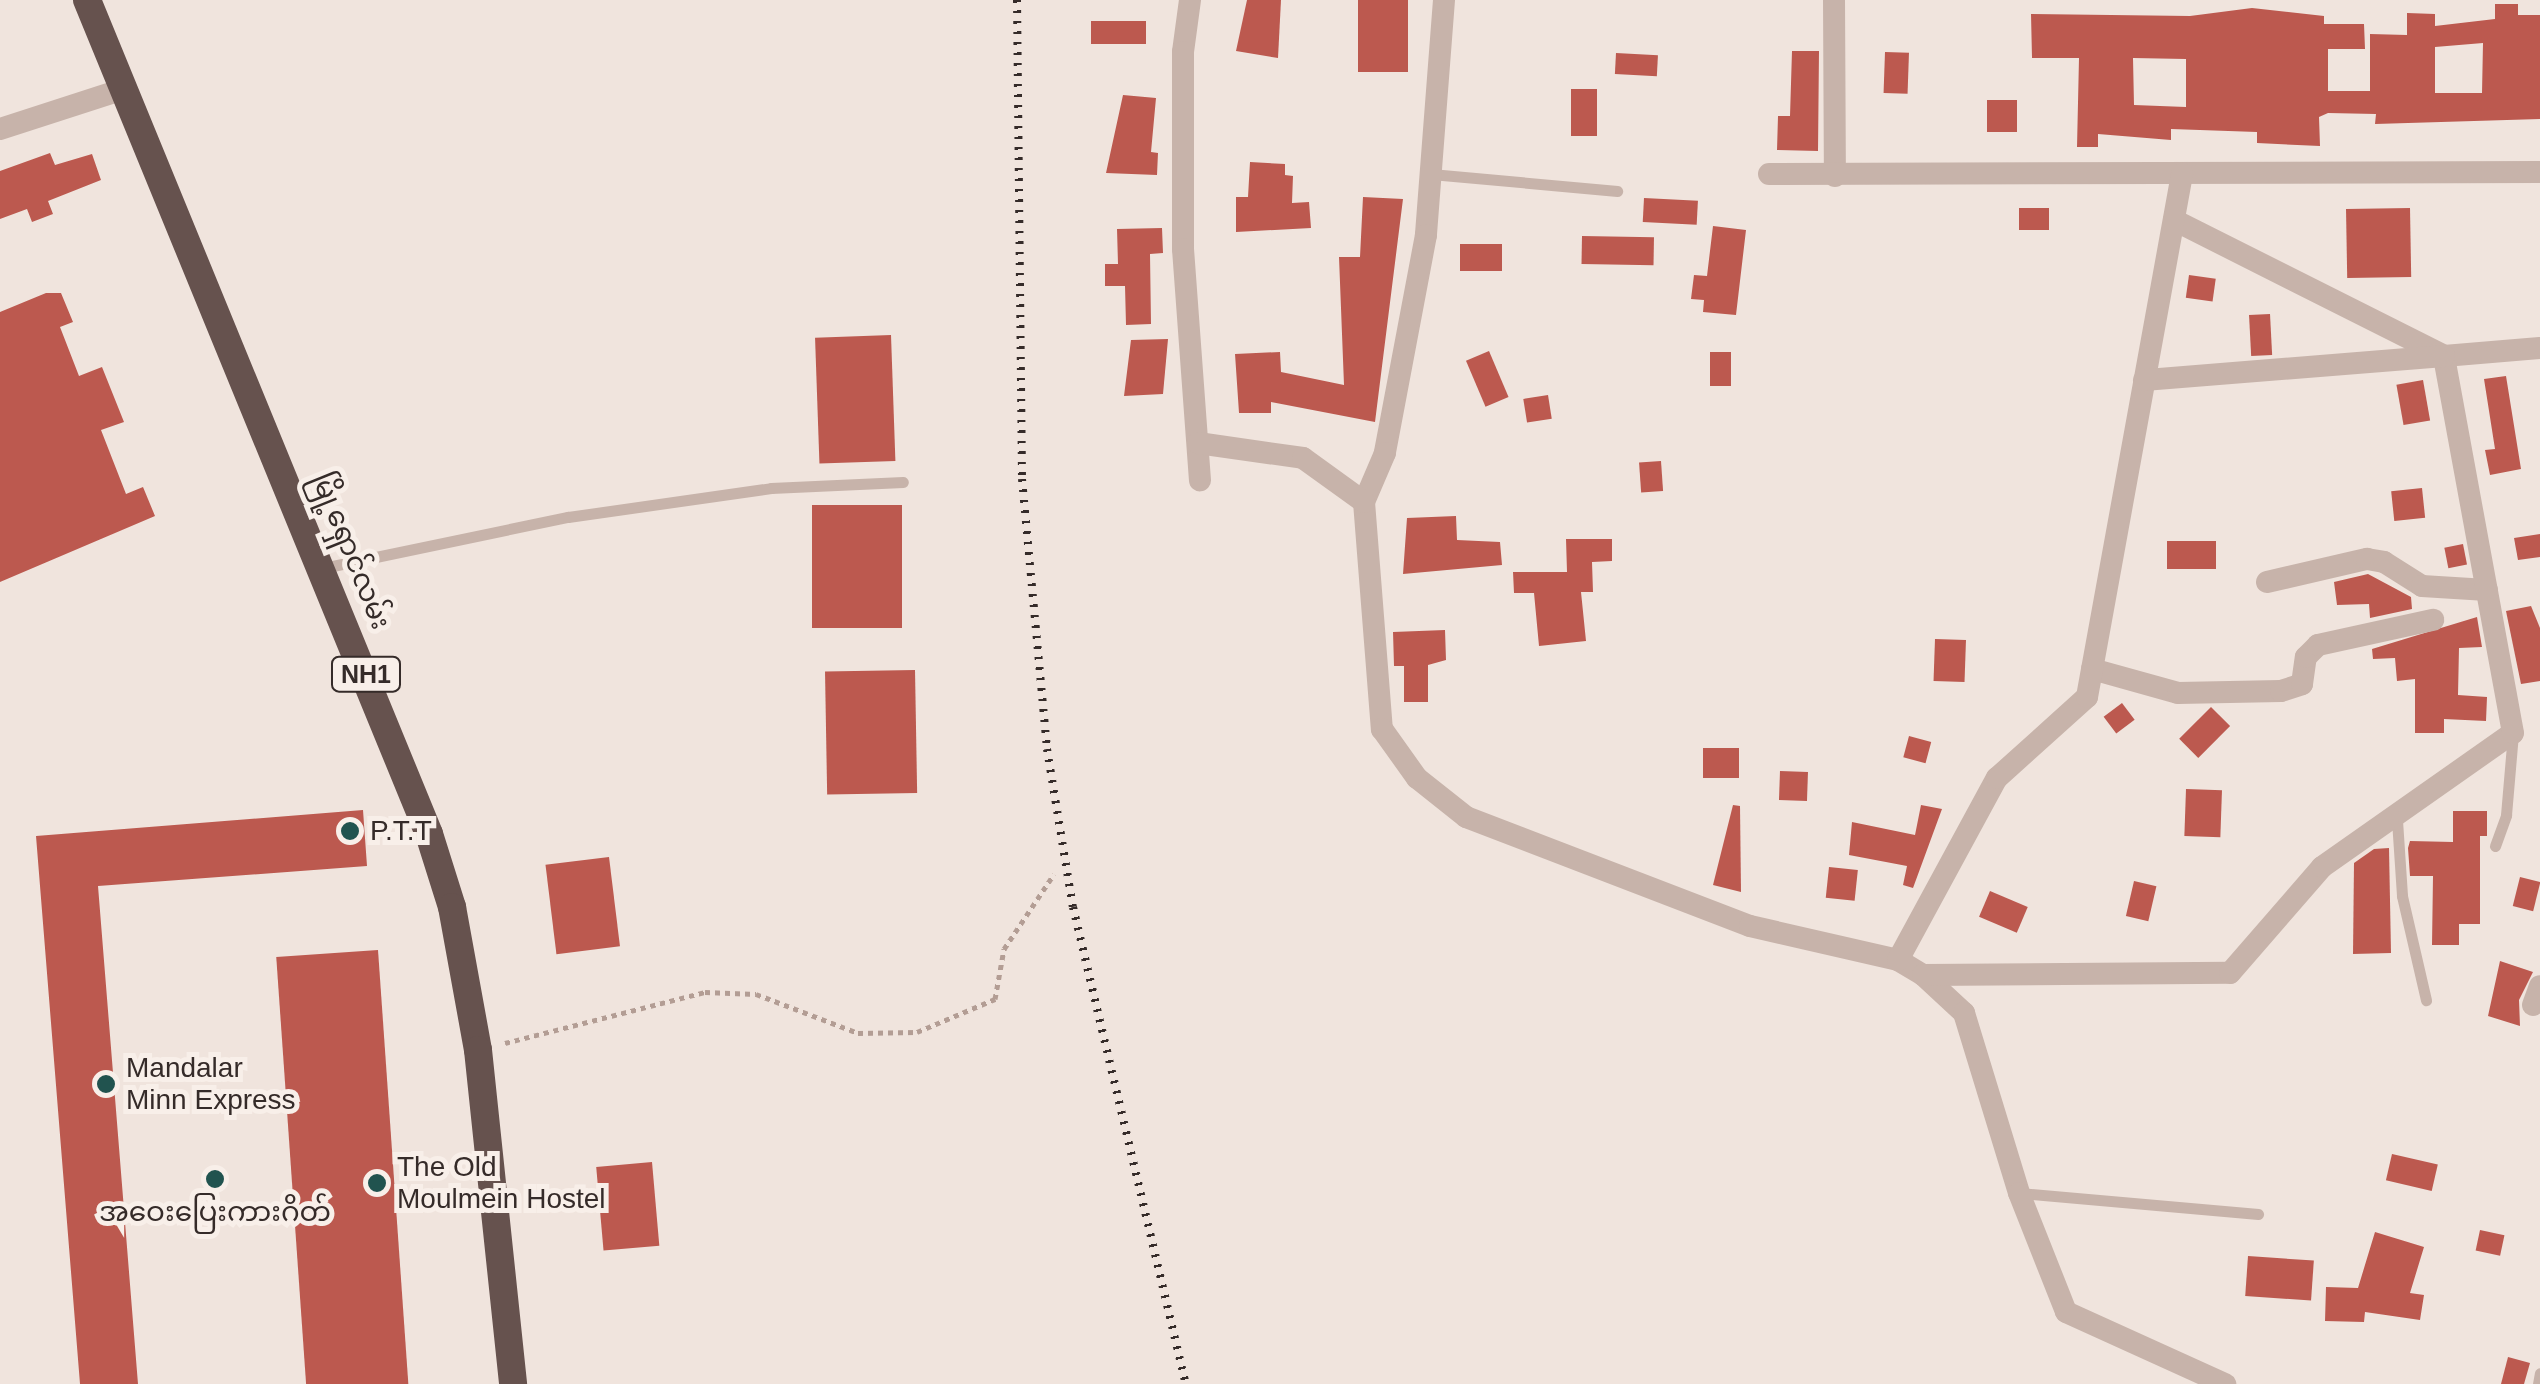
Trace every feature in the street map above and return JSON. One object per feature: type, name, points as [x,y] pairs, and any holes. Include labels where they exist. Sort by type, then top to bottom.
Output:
[{"type":"highway","name":"မြို့ရှောင်လမ်း","points":[[87,0],[323,568],[429,834],[452,907],[478,1050],[512,1384]]},
{"type":"street","points":[[1190,0],[1184,52],[1184,249],[1200,480]]},
{"type":"street","points":[[1444,0],[1426,235],[1384,453],[1364,502],[1382,729],[1417,778],[1466,817],[1750,926],[1898,960],[1923,975],[1964,1013],[2019,1193],[2066,1312],[2225,1384]]},
{"type":"street","points":[[1834,0],[1834,176]]},
{"type":"street","points":[[0,129],[124,88]]},
{"type":"street","points":[[1769,174],[2540,172]]},
{"type":"street","points":[[1898,960],[1997,778],[2087,696],[2182,174]]},
{"type":"street","points":[[2174,220],[2444,356]]},
{"type":"street","points":[[2144,380],[2540,348]]},
{"type":"street","points":[[1923,975],[2230,973],[2322,867],[2356,838],[2397,820],[2513,733],[2444,356]]},
{"type":"street","points":[[1198,443],[1303,458],[1364,502]]},
{"type":"street","points":[[2267,582],[2366,558],[2422,586],[2487,590]]},
{"type":"street","points":[[2092,669],[2178,693],[2281,691],[2302,684],[2306,657],[2318,645],[2433,620]]},
{"type":"lane","points":[[1430,174],[1617,191]]},
{"type":"lane","points":[[323,568],[568,517],[771,488],[904,482]]},
{"type":"lane","points":[[2494,846],[2506,815],[2513,733]]},
{"type":"lane","points":[[2397,820],[2402,896],[2426,1000]]},
{"type":"lane","points":[[2019,1193],[2258,1214]]},
{"type":"lane","points":[[2538,1384],[2540,1372]]},
{"type":"path","points":[[478,1050],[706,992],[756,994],[858,1033],[917,1032],[994,998],[1004,949],[1054,874]]},
{"type":"building","points":[[1247,0],[1281,0],[1278,58],[1236,51]]},
{"type":"building","points":[[1358,0],[1408,0],[1408,72],[1358,72]]},
{"type":"building","points":[[2495,4],[2518,4],[2518,15],[2540,15],[2540,119],[2375,124],[2376,114],[2328,113],[2319,117],[2320,146],[2257,143],[2257,132],[2171,129],[2171,140],[2098,134],[2098,147],[2077,147],[2079,58],[2032,58],[2031,14],[2190,16],[2252,8],[2324,16],[2324,24],[2364,24],[2365,49],[2328,49],[2328,91],[2370,91],[2370,34],[2407,35],[2407,13],[2435,14],[2435,26],[2495,19]],"holes":[[[2483,43],[2482,93],[2435,93],[2435,47]],[[2133,58],[2186,59],[2186,107],[2134,105]]]},
{"type":"building","points":[[1091,21],[1146,21],[1146,44],[1091,44]]},
{"type":"building","points":[[1792,51],[1819,51],[1818,151],[1777,150],[1778,116],[1790,116]]},
{"type":"building","points":[[1885,52],[1909,53],[1908,94],[1884,93]]},
{"type":"building","points":[[1616,53],[1658,55],[1657,76],[1615,74]]},
{"type":"building","points":[[1571,89],[1597,89],[1597,136],[1571,136]]},
{"type":"building","points":[[1123,95],[1156,98],[1151,152],[1158,153],[1157,175],[1106,173]]},
{"type":"building","points":[[1987,100],[2017,100],[2017,132],[1987,132]]},
{"type":"building","points":[[50,153],[55,165],[92,154],[101,180],[48,201],[53,214],[32,222],[27,209],[0,219],[0,171]]},
{"type":"building","points":[[1250,162],[1285,164],[1285,175],[1293,176],[1292,203],[1309,202],[1311,228],[1236,232],[1236,197],[1248,197]]},
{"type":"building","points":[[1363,197],[1403,199],[1375,422],[1271,402],[1271,413],[1239,413],[1235,354],[1280,352],[1281,372],[1344,385],[1339,257],[1360,257]]},
{"type":"building","points":[[1644,198],[1698,201],[1697,225],[1643,222]]},
{"type":"building","points":[[2019,208],[2049,208],[2049,230],[2019,230]]},
{"type":"building","points":[[2410,208],[2411,277],[2347,278],[2346,209]]},
{"type":"building","points":[[1713,226],[1746,230],[1736,315],[1703,312],[1704,300],[1691,299],[1694,275],[1707,276]]},
{"type":"building","points":[[1162,228],[1163,253],[1150,254],[1151,324],[1126,325],[1125,286],[1105,286],[1105,264],[1118,264],[1117,229]]},
{"type":"building","points":[[1582,236],[1654,237],[1654,265],[1582,264]]},
{"type":"building","points":[[1460,244],[1502,244],[1502,271],[1460,271]]},
{"type":"building","points":[[2189,275],[2216,279],[2213,302],[2186,298]]},
{"type":"building","points":[[46,293],[61,293],[73,322],[60,327],[79,376],[102,367],[124,422],[101,430],[126,494],[143,487],[155,516],[0,582],[0,312]]},
{"type":"building","points":[[2270,314],[2272,355],[2251,356],[2249,315]]},
{"type":"building","points":[[891,335],[895,461],[819,464],[815,338]]},
{"type":"building","points":[[1168,339],[1163,394],[1124,396],[1131,340]]},
{"type":"building","points":[[1489,351],[1509,397],[1486,407],[1466,361]]},
{"type":"building","points":[[1710,352],[1731,352],[1731,386],[1710,386]]},
{"type":"building","points":[[2506,376],[2521,469],[2490,475],[2485,450],[2495,449],[2484,379]]},
{"type":"building","points":[[2423,380],[2430,420],[2404,425],[2396,385]]},
{"type":"building","points":[[1548,395],[1552,419],[1527,423],[1523,399]]},
{"type":"building","points":[[1661,461],[1663,491],[1641,492],[1639,463]]},
{"type":"building","points":[[2422,488],[2425,518],[2394,521],[2391,491]]},
{"type":"building","points":[[812,505],[902,505],[902,628],[812,628]]},
{"type":"building","points":[[1456,516],[1457,540],[1500,542],[1502,565],[1403,574],[1407,518]]},
{"type":"building","points":[[2540,534],[2540,557],[2518,560],[2514,538]]},
{"type":"building","points":[[1566,539],[1612,539],[1612,561],[1592,562],[1593,592],[1581,592],[1586,641],[1539,646],[1534,593],[1514,593],[1513,572],[1567,572]]},
{"type":"building","points":[[2167,541],[2216,541],[2216,569],[2167,569]]},
{"type":"building","points":[[2463,544],[2467,565],[2448,568],[2444,548]]},
{"type":"building","points":[[2368,574],[2411,597],[2412,609],[2370,618],[2369,604],[2337,605],[2334,582]]},
{"type":"building","points":[[2531,606],[2540,628],[2540,681],[2521,684],[2506,611]]},
{"type":"building","points":[[2477,617],[2482,647],[2459,648],[2458,695],[2487,697],[2486,721],[2444,719],[2444,733],[2415,733],[2415,679],[2397,681],[2395,658],[2373,659],[2372,649]]},
{"type":"building","points":[[1445,630],[1446,660],[1428,665],[1428,702],[1404,702],[1404,666],[1394,666],[1393,632]]},
{"type":"building","points":[[1935,639],[1966,640],[1965,682],[1934,681]]},
{"type":"building","points":[[915,670],[917,793],[827,795],[825,672]]},
{"type":"building","points":[[2122,703],[2135,720],[2116,734],[2104,717]]},
{"type":"building","points":[[2211,707],[2230,726],[2198,758],[2179,739]]},
{"type":"building","points":[[1909,736],[1931,742],[1926,763],[1903,757]]},
{"type":"building","points":[[1703,748],[1739,748],[1739,778],[1703,778]]},
{"type":"building","points":[[1780,771],[1808,772],[1807,801],[1779,800]]},
{"type":"building","points":[[2186,789],[2222,790],[2220,837],[2184,836]]},
{"type":"building","points":[[1733,805],[1740,806],[1741,892],[1713,885]]},
{"type":"building","points":[[1921,805],[1942,809],[1913,888],[1903,885],[1907,866],[1849,855],[1852,822],[1915,835]]},
{"type":"building","points":[[363,810],[367,866],[98,886],[138,1384],[80,1384],[36,836]]},
{"type":"building","points":[[2453,811],[2487,811],[2487,836],[2480,836],[2480,924],[2459,924],[2459,945],[2432,945],[2433,876],[2410,876],[2408,848],[2410,841],[2453,842]]},
{"type":"building","points":[[2389,848],[2391,953],[2353,954],[2354,863],[2374,849]]},
{"type":"building","points":[[609,857],[620,946],[556,954],[545,865]]},
{"type":"building","points":[[1829,867],[1858,870],[1855,901],[1826,898]]},
{"type":"building","points":[[2520,877],[2540,882],[2533,911],[2513,906]]},
{"type":"building","points":[[2134,881],[2156,886],[2148,921],[2126,916]]},
{"type":"building","points":[[1990,891],[2028,907],[2017,933],[1979,917]]},
{"type":"building","points":[[378,950],[408,1384],[306,1384],[276,957]]},
{"type":"building","points":[[2500,961],[2533,972],[2519,1000],[2520,1026],[2488,1016]]},
{"type":"building","points":[[2392,1154],[2438,1165],[2432,1191],[2386,1180]]},
{"type":"building","points":[[652,1162],[659,1246],[604,1251],[596,1167]]},
{"type":"building","points":[[2480,1230],[2504,1235],[2500,1256],[2476,1251]]},
{"type":"building","points":[[2375,1232],[2424,1247],[2410,1293],[2424,1295],[2420,1320],[2365,1312],[2364,1322],[2325,1321],[2326,1287],[2358,1288]]},
{"type":"building","points":[[2248,1256],[2314,1261],[2311,1301],[2245,1296]]},
{"type":"building","points":[[2508,1357],[2530,1363],[2524,1384],[2501,1384]]},
{"type":"railway","points":[[1017,0],[1022,479],[1047,749],[1073,907],[1186,1384]]},
{"type":"place","name":"P.T.T","points":[[350,831]]},
{"type":"place","name":"Mandalar Minn Express","points":[[106,1084]]},
{"type":"place","name":"အဝေးပြေးကားဂိတ်","points":[[215,1179]]},
{"type":"place","name":"The Old Moulmein Hostel","points":[[377,1183]]}]
